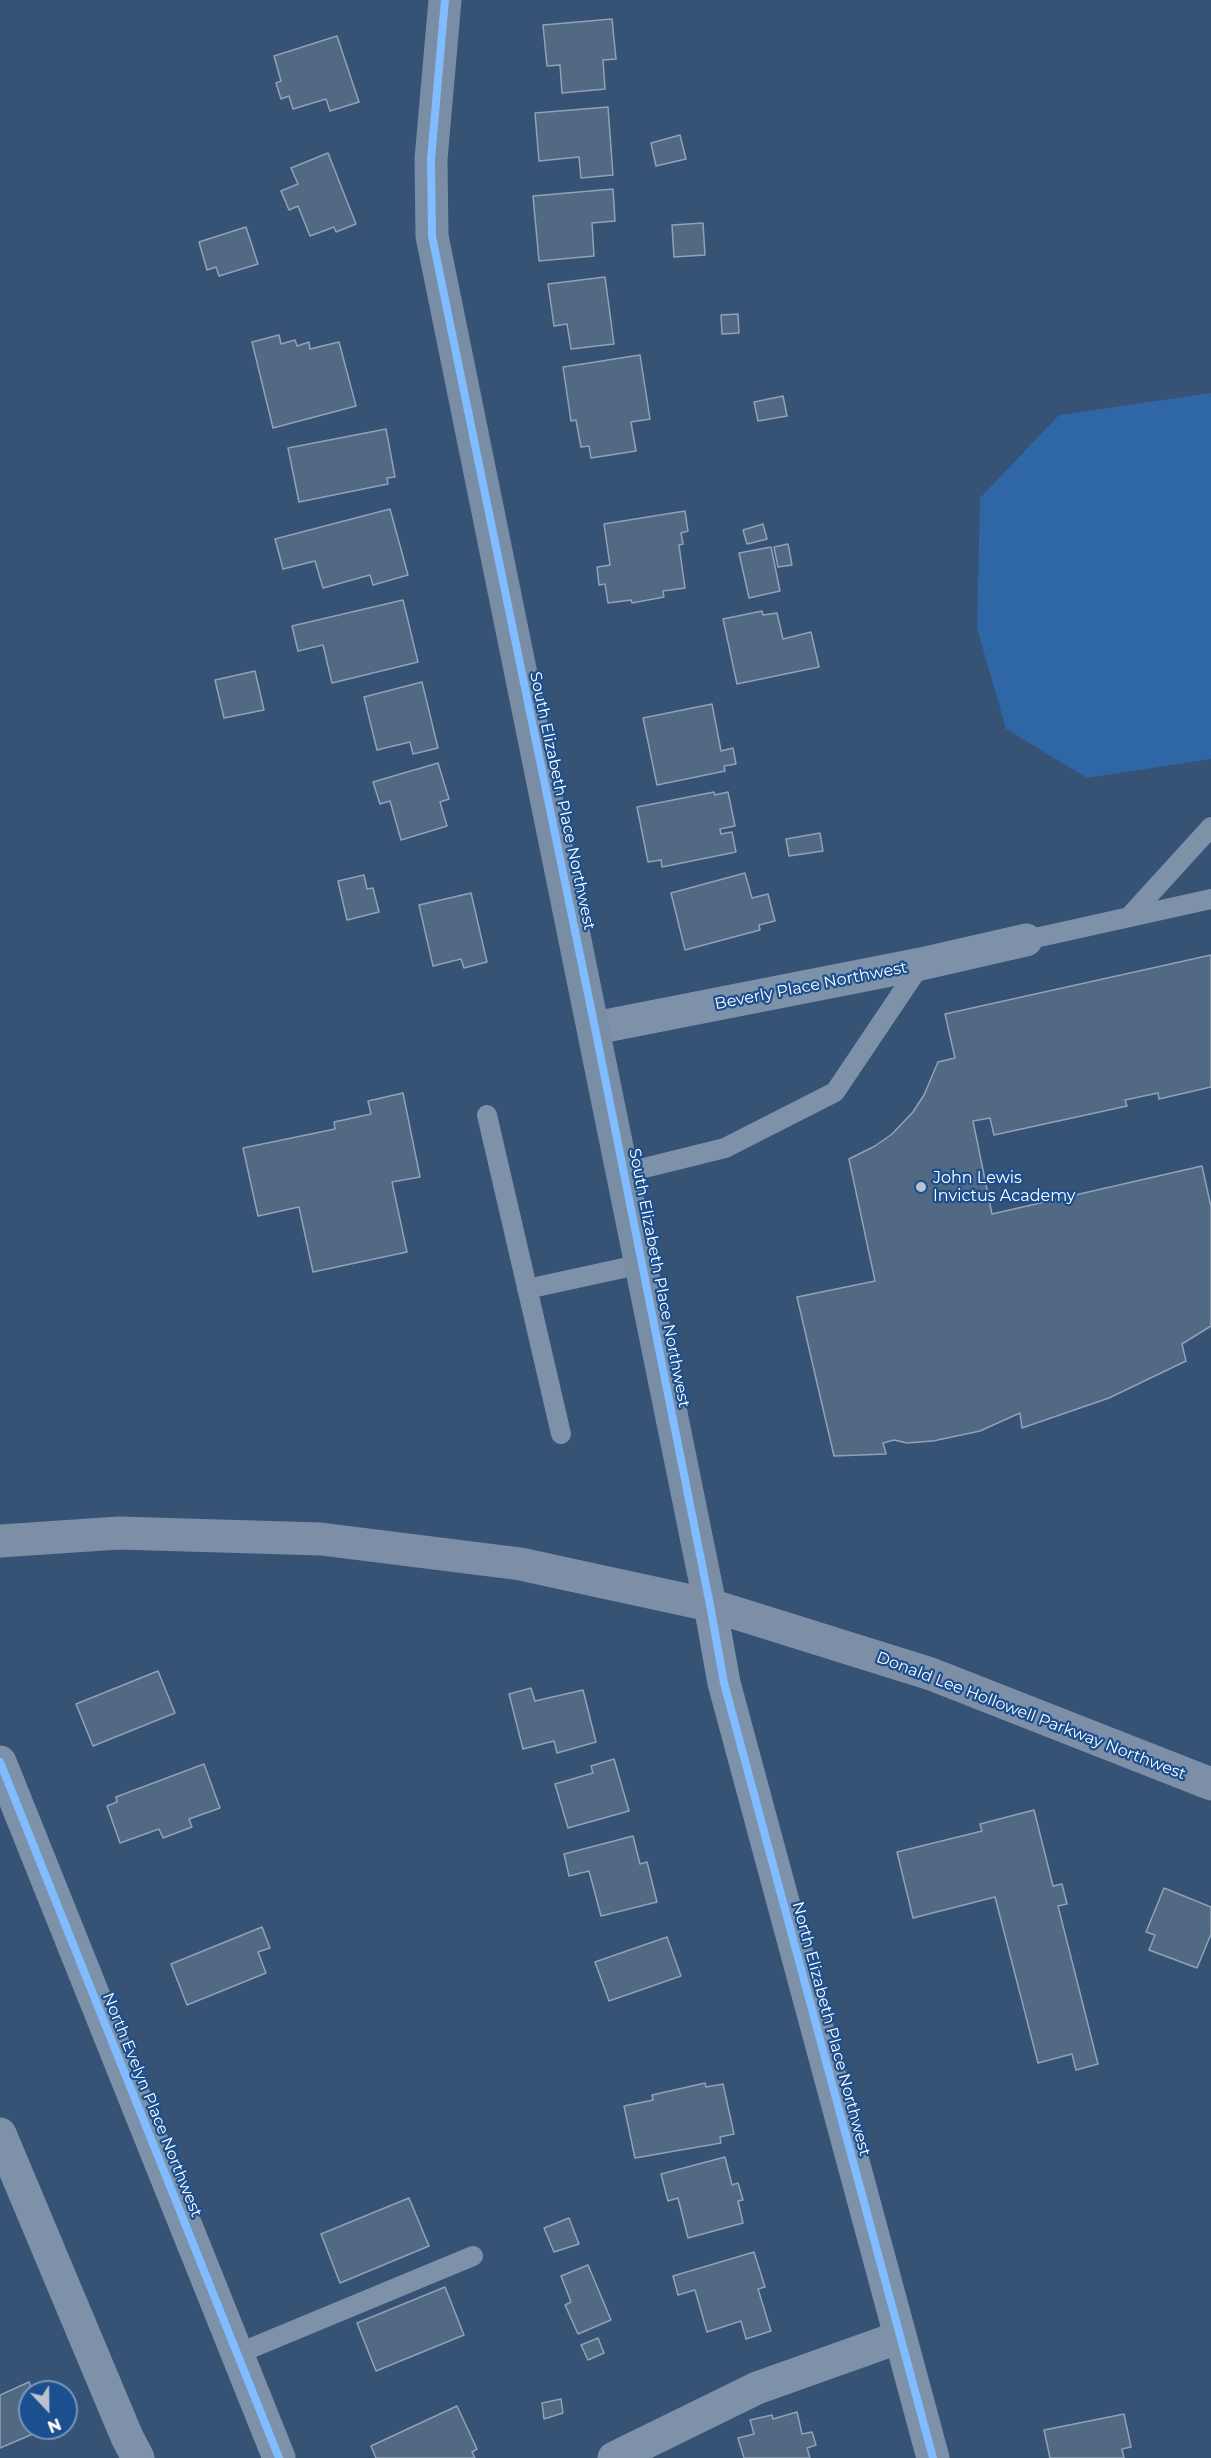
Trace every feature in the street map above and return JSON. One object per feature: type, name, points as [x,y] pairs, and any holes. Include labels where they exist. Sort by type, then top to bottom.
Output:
[{"type":"main road","name":"Donald Lee Hollowell Parkway Northwest","points":[[0,1541],[119,1533],[321,1539],[521,1564],[710,1605],[931,1674],[1211,1784]]},
{"type":"street","name":"South Elizabeth Place Northwest","points":[[445,0],[431,159],[432,236],[595,1028],[710,1605]]},
{"type":"street","name":"Beverly Place Northwest","points":[[595,1028],[921,964],[1026,940]]},
{"type":"street","name":"North Elizabeth Place Northwest","points":[[710,1605],[724,1683],[933,2458]]},
{"type":"street","name":"North Evelyn Place Northwest","points":[[0,1762],[279,2458]]},
{"type":"street","points":[[0,2134],[127,2438],[138,2458]]},
{"type":"street","points":[[614,2458],[757,2388],[900,2337]]},
{"type":"lane","points":[[1129,917],[1211,827]]},
{"type":"lane","points":[[1026,940],[1211,899]]},
{"type":"lane","points":[[624,1173],[725,1148],[836,1092],[921,964]]},
{"type":"lane","points":[[487,1115],[561,1434]]},
{"type":"lane","points":[[528,1289],[642,1264]]},
{"type":"lane","points":[[237,2354],[473,2256]]},
{"type":"shaded area","points":[[1211,393],[1211,759],[1087,778],[1006,729],[977,628],[980,498],[1059,415]]},
{"type":"building","points":[[612,19],[616,59],[603,60],[605,89],[562,93],[560,65],[547,66],[543,25]]},
{"type":"building","points":[[337,36],[359,102],[330,111],[326,99],[293,109],[289,96],[281,99],[276,83],[281,81],[274,56]]},
{"type":"building","points":[[608,107],[613,175],[581,178],[579,157],[539,161],[535,113]]},
{"type":"building","points":[[680,135],[686,159],[656,166],[651,143]]},
{"type":"building","points":[[328,153],[356,224],[336,232],[334,227],[310,236],[298,206],[289,210],[281,191],[298,184],[291,168]]},
{"type":"building","points":[[613,189],[615,221],[592,223],[594,256],[539,261],[533,196]]},
{"type":"building","points":[[703,223],[705,255],[674,257],[672,225]]},
{"type":"building","points":[[246,227],[258,264],[219,276],[216,267],[207,270],[199,242]]},
{"type":"building","points":[[605,277],[614,344],[571,349],[567,324],[554,326],[548,284]]},
{"type":"building","points":[[738,314],[739,333],[722,334],[721,315]]},
{"type":"building","points":[[279,335],[281,344],[295,340],[297,346],[309,342],[310,349],[339,342],[356,406],[273,428],[252,342]]},
{"type":"building","points":[[640,355],[650,419],[631,422],[636,451],[591,458],[589,446],[581,447],[576,420],[571,421],[563,367]]},
{"type":"building","points":[[783,396],[787,416],[758,421],[754,402]]},
{"type":"building","points":[[386,429],[395,477],[387,478],[388,484],[299,502],[288,448]]},
{"type":"building","points":[[390,509],[408,575],[373,585],[370,575],[323,588],[315,561],[283,569],[275,539]]},
{"type":"building","points":[[685,511],[688,531],[681,533],[683,544],[679,545],[685,588],[663,591],[664,597],[632,603],[631,600],[608,603],[605,584],[599,585],[597,567],[610,565],[604,524]]},
{"type":"building","points":[[763,524],[767,539],[747,544],[743,530]]},
{"type":"building","points":[[788,544],[792,565],[778,567],[774,547]]},
{"type":"building","points":[[771,547],[780,591],[749,598],[739,553]]},
{"type":"building","points":[[403,600],[418,662],[332,683],[323,645],[298,651],[292,626]]},
{"type":"building","points":[[762,611],[763,615],[777,613],[783,639],[811,632],[819,667],[737,684],[723,619]]},
{"type":"building","points":[[255,671],[264,710],[224,718],[215,680]]},
{"type":"building","points":[[422,682],[438,748],[413,754],[410,742],[377,750],[364,697]]},
{"type":"building","points":[[712,704],[721,751],[733,748],[736,764],[724,766],[725,771],[657,785],[643,718]]},
{"type":"building","points":[[438,763],[449,799],[440,802],[447,826],[401,840],[390,801],[380,804],[373,782]]},
{"type":"building","points":[[714,792],[715,795],[728,792],[735,826],[720,829],[721,834],[732,832],[736,852],[662,867],[661,860],[648,862],[637,807]]},
{"type":"building","points":[[820,833],[823,851],[789,856],[786,839]]},
{"type":"building","points":[[745,873],[752,898],[768,894],[775,921],[759,925],[760,930],[685,950],[671,893]]},
{"type":"building","points":[[364,875],[367,889],[373,888],[379,912],[347,920],[338,881]]},
{"type":"building","points":[[471,893],[487,962],[464,968],[461,959],[433,966],[419,905]]},
{"type":"building","name":"John Lewis Invictus Academy","points":[[1211,955],[1211,1087],[1159,1099],[1158,1093],[1125,1100],[1127,1106],[994,1135],[990,1118],[973,1121],[992,1214],[1202,1166],[1211,1207],[1211,1326],[1182,1344],[1186,1361],[1109,1398],[1022,1428],[1020,1413],[980,1431],[933,1441],[907,1443],[894,1440],[883,1443],[886,1454],[834,1456],[797,1297],[875,1281],[849,1159],[875,1146],[892,1134],[913,1112],[924,1095],[938,1062],[955,1058],[945,1014]]},
{"type":"building","points":[[403,1093],[420,1177],[392,1182],[407,1252],[313,1272],[299,1207],[258,1216],[243,1148],[335,1129],[334,1122],[371,1114],[368,1101]]},
{"type":"building","points":[[158,1671],[175,1713],[93,1746],[76,1704]]},
{"type":"building","points":[[531,1688],[535,1701],[583,1690],[596,1742],[557,1753],[554,1741],[523,1749],[509,1694]]},
{"type":"building","points":[[614,1759],[629,1811],[568,1828],[555,1784],[593,1773],[591,1766]]},
{"type":"building","points":[[204,1764],[220,1808],[189,1819],[192,1827],[163,1838],[159,1829],[120,1843],[107,1806],[117,1802],[116,1797]]},
{"type":"building","points":[[1034,1810],[1053,1886],[1062,1884],[1067,1904],[1058,1906],[1098,2064],[1076,2070],[1072,2054],[1038,2063],[995,1897],[913,1918],[897,1852],[982,1831],[980,1824]]},
{"type":"building","points":[[633,1836],[640,1864],[647,1862],[657,1902],[601,1916],[589,1871],[569,1876],[564,1854]]},
{"type":"building","points":[[1164,1888],[1211,1907],[1211,1934],[1197,1968],[1149,1950],[1155,1935],[1146,1932]]},
{"type":"building","points":[[262,1927],[270,1948],[258,1952],[266,1973],[187,2005],[171,1964]]},
{"type":"building","points":[[667,1937],[681,1976],[609,2001],[595,1962]]},
{"type":"building","points":[[705,2083],[706,2087],[723,2084],[734,2134],[720,2137],[721,2143],[635,2158],[624,2106],[653,2100],[652,2095]]},
{"type":"building","points":[[725,2157],[732,2185],[738,2183],[743,2200],[738,2201],[743,2223],[688,2238],[678,2198],[668,2201],[661,2174]]},
{"type":"building","points":[[409,2198],[429,2246],[340,2283],[321,2234]]},
{"type":"building","points":[[569,2218],[579,2244],[554,2252],[544,2228]]},
{"type":"building","points":[[754,2252],[765,2287],[758,2289],[771,2331],[746,2339],[741,2321],[707,2332],[695,2290],[678,2295],[673,2276]]},
{"type":"building","points":[[588,2265],[611,2320],[578,2334],[565,2305],[571,2302],[561,2276]]},
{"type":"building","points":[[445,2287],[464,2335],[376,2371],[357,2323]]},
{"type":"building","points":[[598,2338],[604,2353],[588,2360],[581,2345]]},
{"type":"building","points":[[18,2387],[19,2440],[0,2448],[0,2395]]},
{"type":"building","points":[[561,2399],[563,2413],[544,2419],[542,2403]]},
{"type":"building","points":[[457,2406],[477,2449],[472,2452],[475,2458],[376,2458],[371,2446]]},
{"type":"building","points":[[797,2412],[802,2434],[812,2432],[816,2445],[807,2448],[810,2458],[744,2458],[738,2438],[754,2434],[750,2420],[772,2415],[773,2419]]},
{"type":"building","points":[[1124,2414],[1131,2447],[1122,2449],[1124,2458],[1050,2458],[1044,2430]]},
{"type":"cycle path","points":[[445,0],[431,159],[432,236],[595,1028],[724,1683],[933,2458]]},
{"type":"cycle path","points":[[0,1762],[279,2458]]},
{"type":"place","name":"John Lewis Invictus Academy","points":[[921,1187]]}]
